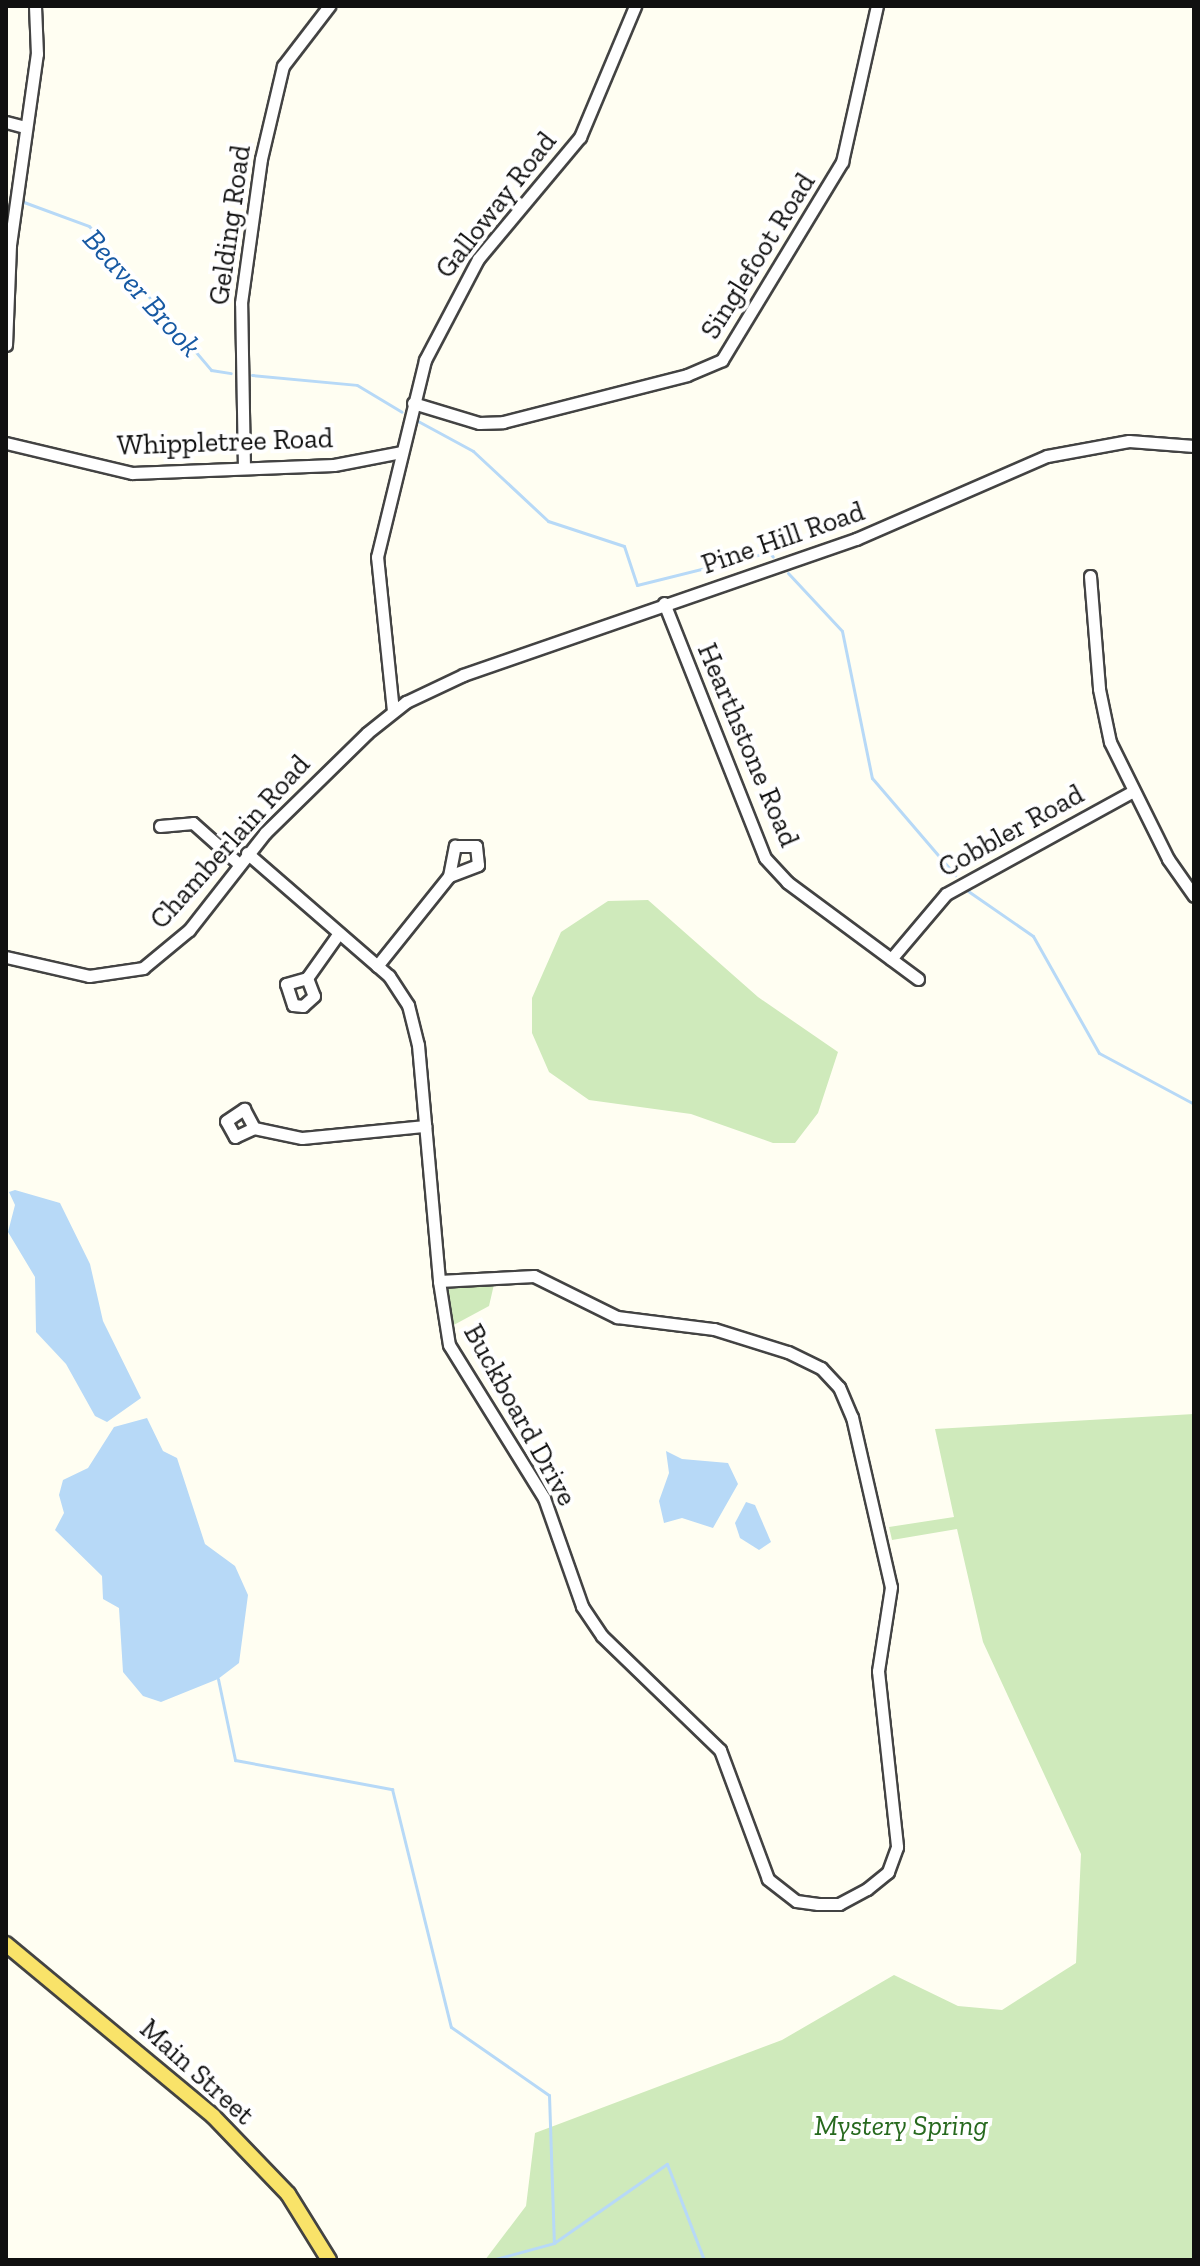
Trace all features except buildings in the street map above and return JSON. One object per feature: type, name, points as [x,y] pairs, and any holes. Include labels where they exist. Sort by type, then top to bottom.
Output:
[{"type":"main road","name":"Main Street","points":[[6,1944],[213,2116],[278,2182],[329,2260]]},
{"type":"street","points":[[6,345],[10,245],[37,54],[35,6]]},
{"type":"street","name":"Gelding Road","points":[[244,468],[241,303],[261,159],[283,66],[329,6]]},
{"type":"street","name":"Galloway Road","points":[[393,711],[377,592],[380,531],[413,403],[457,290],[580,137],[635,6]]},
{"type":"street","name":"Singlefoot Road","points":[[413,403],[479,423],[503,422],[687,375],[722,360],[842,162],[877,6]]},
{"type":"street","points":[[6,122],[25,127]]},
{"type":"street","name":"Pine Hill Road","points":[[393,711],[507,657],[856,539],[1047,456],[1129,441],[1194,446]]},
{"type":"street","name":"Whippletree Road","points":[[6,443],[113,471],[334,465],[401,452]]},
{"type":"street","points":[[1090,576],[1102,708],[1133,791],[1194,896]]},
{"type":"street","name":"Hearthstone Road","points":[[664,603],[765,858],[787,882],[918,979]]},
{"type":"street","name":"Chamberlain Road","points":[[6,957],[89,976],[143,968],[189,930],[247,853],[393,711]]},
{"type":"street","name":"Cobbler Road","points":[[891,959],[946,894],[1133,791]]},
{"type":"street","points":[[160,826],[193,823],[239,864]]},
{"type":"street","name":"Buckboard Drive","points":[[247,853],[377,966],[397,987],[413,1020],[439,1281],[449,1345],[544,1498],[582,1606],[602,1636],[720,1750],[768,1879],[796,1901],[818,1904],[839,1904],[867,1889],[888,1872],[897,1847],[878,1671],[891,1587],[852,1417],[839,1387],[821,1368],[788,1352],[714,1329],[617,1317],[534,1276],[439,1281]]},
{"type":"street","points":[[377,966],[449,876]]},
{"type":"street","points":[[307,978],[339,933]]},
{"type":"street","points":[[254,1128],[302,1138],[425,1126]]},
{"type":"green space","points":[[648,900],[758,997],[838,1052],[818,1113],[795,1143],[773,1143],[691,1114],[589,1100],[549,1072],[532,1033],[532,998],[561,932],[608,901]]},
{"type":"green space","points":[[495,1280],[489,1306],[450,1327],[449,1288]]},
{"type":"green space","name":"Mystery Spring","points":[[1194,1414],[1194,2260],[485,2260],[526,2206],[535,2133],[782,2040],[894,1975],[958,2006],[1002,2010],[1076,1963],[1081,1854],[983,1642],[957,1529],[892,1540],[889,1527],[954,1517],[935,1429]]},
{"type":"water","points":[[15,1190],[60,1203],[90,1264],[103,1321],[141,1398],[107,1422],[95,1416],[66,1364],[36,1332],[35,1277],[8,1232],[15,1205],[9,1192]]},
{"type":"water","points":[[147,1418],[163,1451],[177,1458],[205,1544],[235,1566],[248,1595],[239,1663],[218,1679],[161,1702],[143,1696],[123,1672],[119,1608],[103,1599],[102,1576],[55,1530],[64,1513],[59,1495],[63,1480],[88,1468],[114,1427]]},
{"type":"water","points":[[666,1451],[682,1459],[728,1463],[738,1484],[713,1528],[682,1518],[664,1523],[659,1501],[669,1473]]},
{"type":"water","points":[[746,1502],[755,1505],[771,1542],[759,1550],[740,1538],[735,1523]]},
{"type":"waterway","name":"Beaver Brook","points":[[21,201],[89,226],[211,370],[231,373]]},
{"type":"waterway","name":"Beaver Brook","points":[[252,375],[357,385],[402,412]]},
{"type":"waterway","name":"Beaver Brook","points":[[416,420],[473,451],[548,521],[624,546],[637,585],[769,552],[773,557]]},
{"type":"waterway","name":"Beaver Brook","points":[[788,573],[842,631],[872,778],[955,875]]},
{"type":"waterway","name":"Beaver Brook","points":[[968,891],[1033,936],[1099,1053],[1194,1104]]},
{"type":"waterway","points":[[218,1679],[235,1760],[392,1789],[451,2027],[549,2095],[554,2243]]},
{"type":"waterway","points":[[492,2260],[554,2243],[667,2164],[704,2260]]}]
